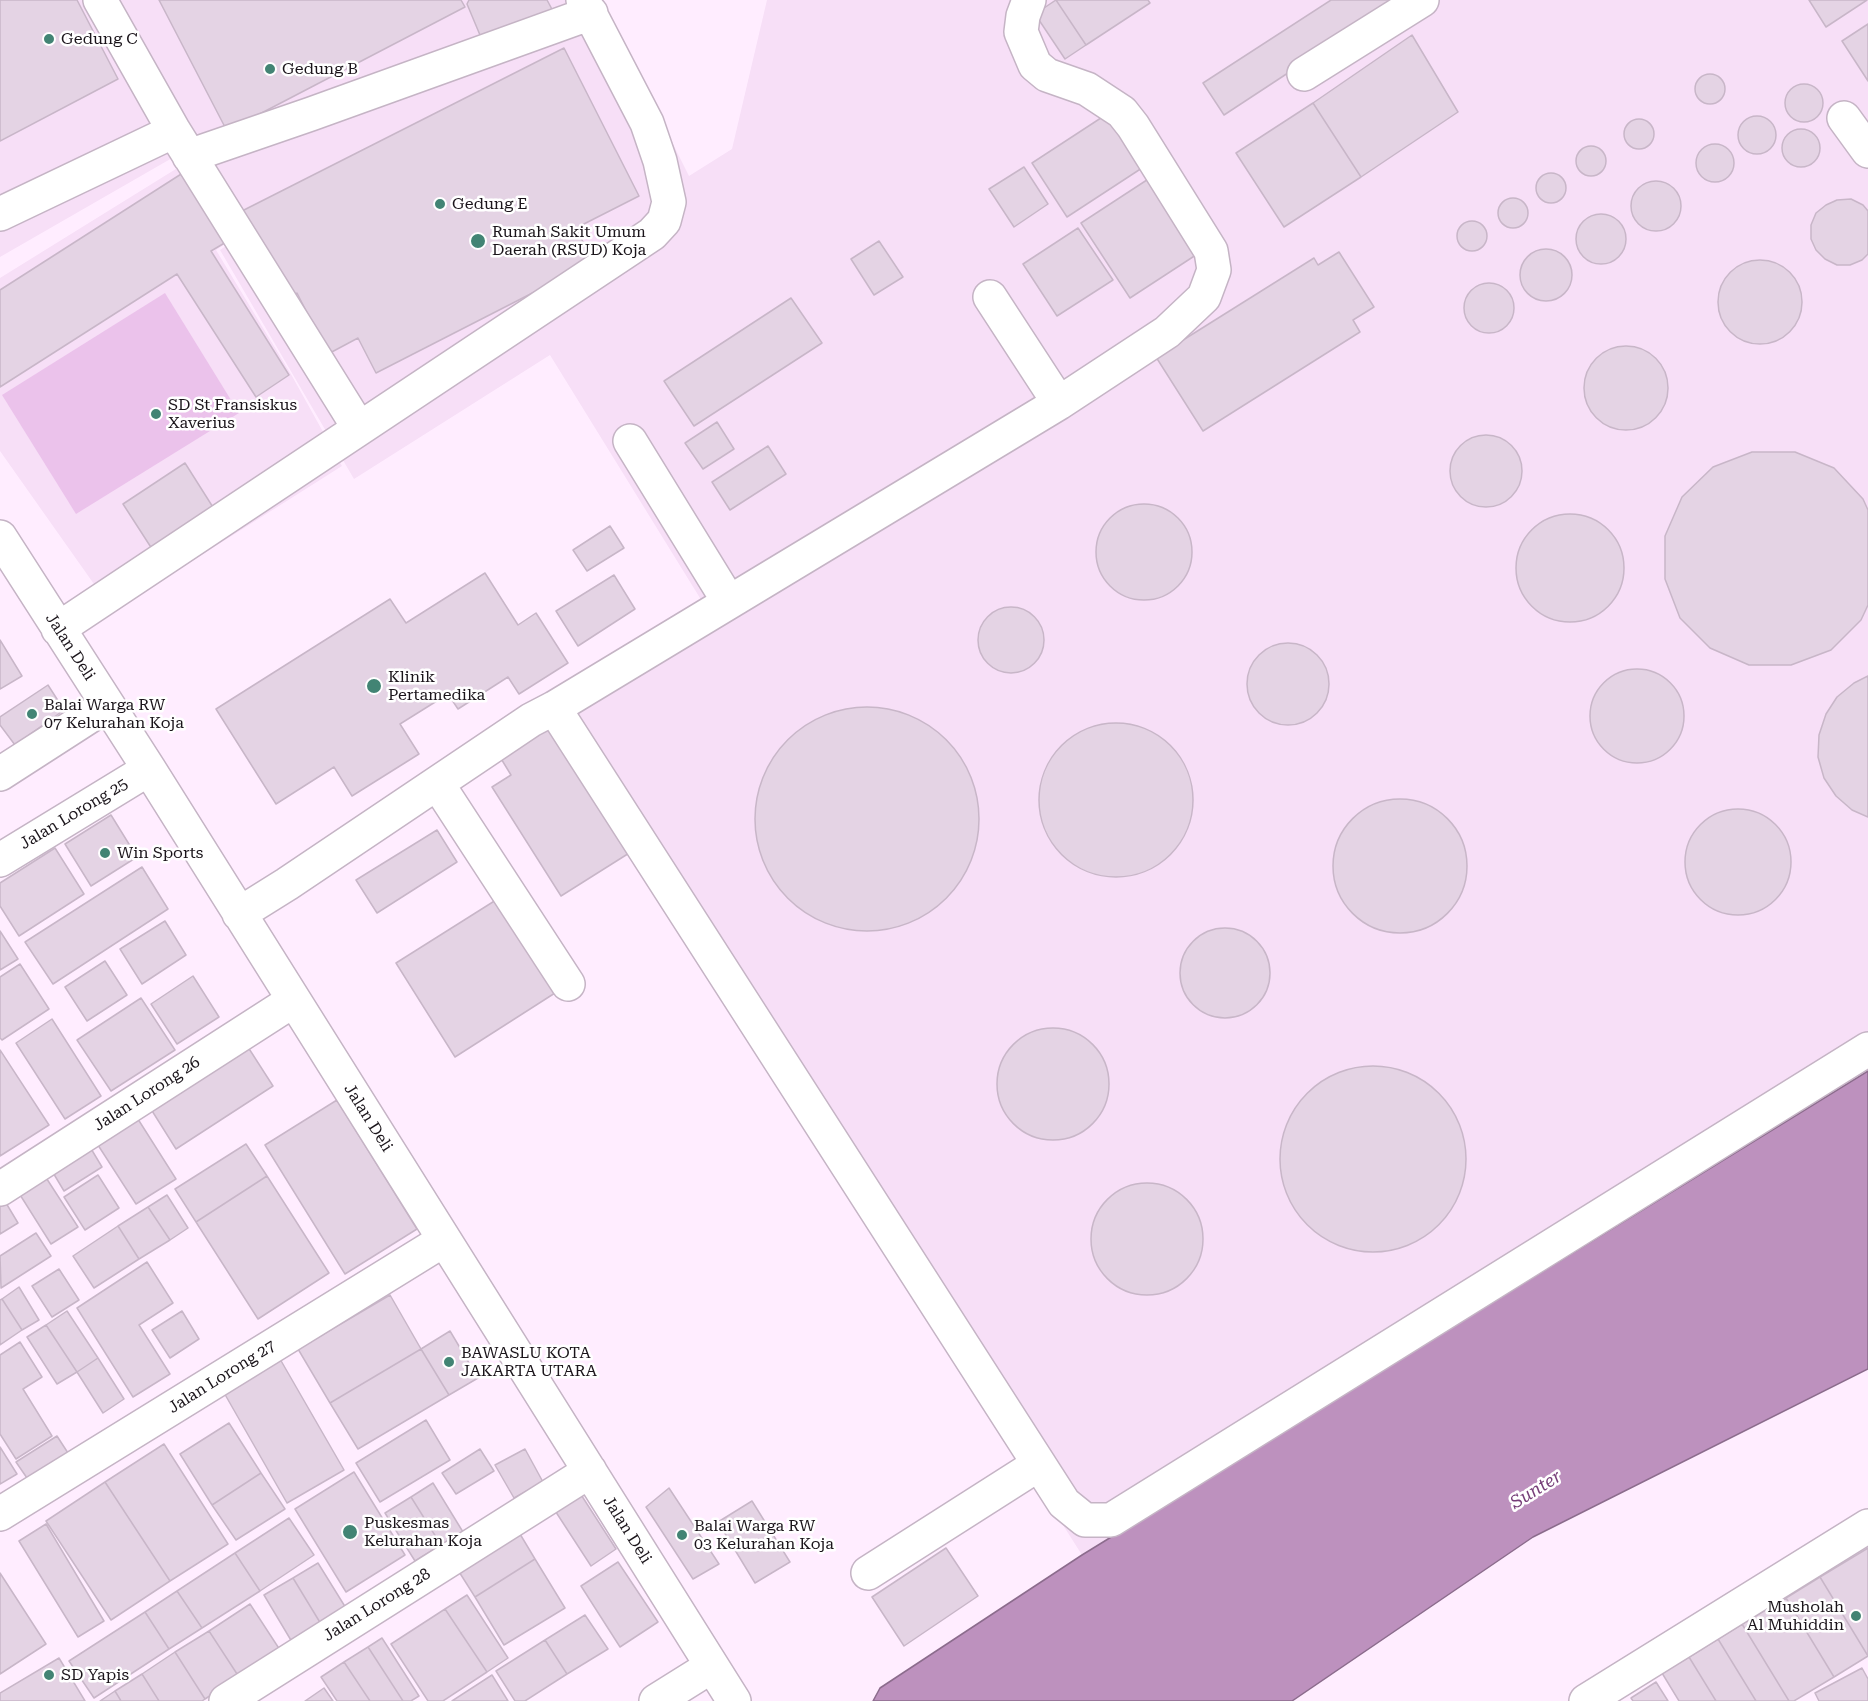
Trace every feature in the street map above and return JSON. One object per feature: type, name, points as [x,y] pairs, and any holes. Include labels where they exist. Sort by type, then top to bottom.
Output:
[{"type":"street","points":[[99,0],[181,143],[360,428]]},
{"type":"street","points":[[239,914],[288,884],[531,720],[1059,403],[1167,332],[1204,297],[1214,270],[1212,251],[1122,112],[1088,89],[1047,75],[1035,64],[1021,32],[1023,16],[1029,0]]},
{"type":"street","points":[[1304,74],[1422,0]]},
{"type":"street","points":[[0,214],[181,143],[312,114],[587,7],[647,123],[660,160],[669,202],[664,221],[652,234],[58,629]]},
{"type":"street","points":[[1844,118],[1868,151]]},
{"type":"street","points":[[990,297],[1059,403]]},
{"type":"street","points":[[630,441],[729,602]]},
{"type":"street","name":"Jalan Deli","points":[[0,537],[734,1701]]},
{"type":"street","points":[[0,774],[107,705]]},
{"type":"street","points":[[554,708],[1064,1503],[1085,1520],[1111,1521],[1868,1048]]},
{"type":"street","name":"Jalan Lorong 25","points":[[0,860],[149,770]]},
{"type":"street","points":[[437,783],[568,984]]},
{"type":"street","name":"Jalan Lorong 26","points":[[0,1189],[294,1000]]},
{"type":"street","name":"Jalan Lorong 27","points":[[0,1514],[444,1240]]},
{"type":"street","points":[[868,1573],[1039,1464]]},
{"type":"street","name":"Jalan Lorong 28","points":[[226,1701],[590,1471]]},
{"type":"street","points":[[1586,1701],[1868,1526]]},
{"type":"street","points":[[656,1701],[712,1666]]},
{"type":"shaded area","points":[[0,0],[601,0],[689,176],[732,149],[767,0],[1868,0],[1868,1071],[1082,1555],[551,718],[708,611],[550,355],[354,479],[220,250],[239,237],[193,146],[0,257]]},
{"type":"shaded area","name":"SD St Fransiskus Xaverius","points":[[192,159],[234,238],[216,250],[292,376],[342,466],[113,611],[0,451],[0,278]]},
{"type":"shaded area","points":[[165,293],[239,413],[76,514],[2,395]]},
{"type":"water","name":"Sunter","points":[[1868,1071],[1868,1369],[1533,1537],[1292,1701],[873,1701],[880,1688],[1082,1555]]},
{"type":"building","name":"Gedung C","points":[[0,0],[77,0],[118,79],[0,141]]},
{"type":"building","name":"Gedung B","points":[[159,0],[461,0],[465,7],[227,131]]},
{"type":"building","points":[[469,0],[547,0],[554,13],[485,47],[467,4]]},
{"type":"building","points":[[1056,0],[1086,45],[1065,59],[1035,14]]},
{"type":"building","points":[[1056,0],[1148,0],[1150,3],[1086,45]]},
{"type":"building","points":[[1331,0],[1391,0],[1393,4],[1224,115],[1203,83]]},
{"type":"building","points":[[1809,0],[1867,0],[1826,27]]},
{"type":"building","points":[[1868,24],[1868,81],[1842,41]]},
{"type":"building","points":[[1412,35],[1458,112],[1361,177],[1313,103]]},
{"type":"building","name":"Gedung E","points":[[564,48],[639,196],[576,228],[593,262],[376,373],[358,338],[328,354],[297,293],[288,300],[240,212]]},
{"type":"building","points":[[1710,74],[1721,78],[1725,89],[1721,100],[1710,104],[1699,100],[1695,89],[1699,78]]},
{"type":"building","points":[[1804,84],[1817,90],[1823,103],[1817,116],[1804,122],[1791,116],[1785,103],[1791,90]]},
{"type":"building","points":[[1313,103],[1361,177],[1284,227],[1236,153]]},
{"type":"building","points":[[1107,114],[1142,168],[1067,217],[1032,163]]},
{"type":"building","points":[[1757,116],[1770,122],[1776,135],[1770,148],[1757,154],[1744,148],[1738,135],[1744,122]]},
{"type":"building","points":[[1639,119],[1650,123],[1654,134],[1650,145],[1639,149],[1628,145],[1624,134],[1628,123]]},
{"type":"building","points":[[1801,129],[1814,135],[1820,148],[1814,161],[1801,167],[1788,161],[1782,148],[1788,135]]},
{"type":"building","points":[[1715,144],[1728,150],[1734,163],[1728,176],[1715,182],[1702,176],[1696,163],[1702,150]]},
{"type":"building","points":[[1591,146],[1602,150],[1606,161],[1602,172],[1591,176],[1580,172],[1576,161],[1580,150]]},
{"type":"building","points":[[1024,167],[1048,204],[1014,227],[989,189]]},
{"type":"building","points":[[189,169],[233,238],[211,251],[289,375],[256,397],[177,274],[0,387],[0,290]]},
{"type":"building","points":[[1551,173],[1562,177],[1566,188],[1562,199],[1551,203],[1540,199],[1536,188],[1540,177]]},
{"type":"building","points":[[1153,176],[1202,251],[1130,298],[1081,223]]},
{"type":"building","points":[[1661,181],[1674,188],[1680,196],[1680,216],[1674,224],[1666,230],[1651,231],[1638,224],[1632,216],[1631,201],[1638,188],[1646,182]]},
{"type":"building","points":[[1513,198],[1524,202],[1528,213],[1524,224],[1513,228],[1502,224],[1498,213],[1502,202]]},
{"type":"building","points":[[1851,199],[1863,205],[1868,211],[1868,254],[1862,260],[1850,265],[1837,265],[1825,259],[1816,250],[1811,239],[1811,225],[1816,213],[1826,205],[1837,200]]},
{"type":"building","points":[[1606,214],[1619,221],[1625,229],[1625,249],[1619,257],[1611,263],[1596,264],[1583,257],[1577,249],[1576,234],[1583,221],[1591,215]]},
{"type":"building","points":[[1472,221],[1483,225],[1487,236],[1483,247],[1472,251],[1461,247],[1457,236],[1461,225]]},
{"type":"building","points":[[1078,228],[1113,280],[1057,316],[1023,264]]},
{"type":"building","points":[[879,241],[903,277],[874,295],[851,259]]},
{"type":"building","points":[[1546,249],[1556,251],[1564,257],[1570,265],[1572,275],[1570,285],[1564,293],[1556,299],[1546,301],[1536,299],[1528,293],[1522,285],[1520,275],[1522,265],[1528,257],[1536,251]]},
{"type":"building","points":[[1339,252],[1374,307],[1353,320],[1360,332],[1203,431],[1156,357],[1314,258],[1318,265]]},
{"type":"building","points":[[1760,260],[1783,267],[1795,279],[1802,302],[1795,325],[1783,337],[1760,344],[1737,337],[1725,325],[1718,302],[1725,279],[1737,267]]},
{"type":"building","points":[[1494,283],[1507,290],[1513,298],[1513,318],[1507,326],[1499,332],[1484,333],[1471,326],[1465,318],[1464,303],[1471,290],[1479,284]]},
{"type":"building","points":[[791,298],[822,343],[694,426],[664,381]]},
{"type":"building","points":[[1626,346],[1649,353],[1661,365],[1668,388],[1661,411],[1649,423],[1626,430],[1603,423],[1591,411],[1584,388],[1591,365],[1603,353]]},
{"type":"building","points":[[717,422],[734,449],[703,469],[685,443]]},
{"type":"building","points":[[1486,435],[1506,441],[1516,451],[1522,471],[1516,491],[1506,501],[1486,507],[1466,501],[1456,491],[1450,471],[1456,451],[1466,441]]},
{"type":"building","points":[[768,446],[786,474],[730,510],[712,482]]},
{"type":"building","points":[[1752,452],[1795,452],[1834,468],[1863,499],[1868,510],[1868,605],[1861,620],[1831,650],[1791,665],[1749,665],[1710,648],[1680,618],[1665,579],[1665,536],[1682,497],[1713,467]]},
{"type":"building","points":[[185,463],[216,512],[154,552],[123,504]]},
{"type":"building","points":[[1144,504],[1162,508],[1178,518],[1188,534],[1192,552],[1188,570],[1178,586],[1162,596],[1144,600],[1126,596],[1110,586],[1100,570],[1096,552],[1100,534],[1110,518],[1126,508]]},
{"type":"building","points":[[1570,514],[1591,518],[1608,530],[1620,547],[1624,568],[1620,589],[1608,606],[1591,618],[1570,622],[1549,618],[1532,606],[1520,589],[1516,568],[1520,547],[1532,530],[1549,518]]},
{"type":"building","points":[[610,526],[624,548],[587,571],[573,550]]},
{"type":"building","name":"Klinik Pertamedika","points":[[485,573],[518,625],[536,613],[568,663],[519,694],[508,677],[458,709],[448,694],[400,724],[419,754],[352,796],[334,767],[276,804],[216,709],[390,599],[406,623]]},
{"type":"building","points":[[614,575],[635,609],[578,646],[556,611]]},
{"type":"building","points":[[1011,607],[1024,610],[1034,617],[1041,627],[1044,640],[1041,653],[1034,663],[1024,670],[1011,673],[998,670],[988,663],[981,653],[978,640],[981,627],[988,617],[998,610]]},
{"type":"building","points":[[0,640],[22,676],[0,689]]},
{"type":"building","points":[[1280,643],[1296,643],[1311,650],[1322,661],[1329,676],[1326,700],[1317,713],[1296,725],[1280,725],[1265,718],[1254,707],[1247,692],[1247,676],[1254,661],[1265,650]]},
{"type":"building","points":[[1637,669],[1655,673],[1670,683],[1680,698],[1684,716],[1680,734],[1670,749],[1655,759],[1637,763],[1619,759],[1604,749],[1594,734],[1590,716],[1594,698],[1604,683],[1619,673]]},
{"type":"building","points":[[1868,676],[1868,817],[1852,810],[1836,796],[1824,778],[1818,757],[1819,735],[1826,714],[1837,697],[1854,683]]},
{"type":"building","name":"Balai Warga RW 07 Kelurahan Koja","points":[[48,685],[64,710],[15,745],[0,725],[0,717]]},
{"type":"building","points":[[856,707],[878,707],[900,711],[920,720],[938,732],[954,748],[975,786],[979,819],[975,852],[971,862],[954,890],[938,906],[900,927],[878,931],[856,931],[834,927],[814,918],[796,906],[780,890],[759,852],[755,830],[755,808],[759,786],[768,766],[780,748],[796,732],[834,711]]},
{"type":"building","points":[[551,718],[634,850],[561,896],[492,787],[511,775],[497,752]]},
{"type":"building","points":[[1116,723],[1145,729],[1159,736],[1170,746],[1180,757],[1187,771],[1193,800],[1187,829],[1180,843],[1170,854],[1159,864],[1145,871],[1116,877],[1087,871],[1073,864],[1062,854],[1052,843],[1045,829],[1039,800],[1045,771],[1052,757],[1062,746],[1073,736],[1087,729]]},
{"type":"building","points":[[1400,799],[1426,804],[1448,818],[1462,840],[1467,866],[1462,892],[1448,914],[1426,928],[1400,933],[1374,928],[1352,914],[1338,892],[1333,866],[1338,840],[1352,818],[1374,804]]},
{"type":"building","points":[[1738,809],[1758,813],[1775,825],[1787,842],[1791,862],[1787,882],[1775,899],[1758,911],[1738,915],[1718,911],[1701,899],[1689,882],[1685,862],[1689,842],[1701,825],[1718,813]]},
{"type":"building","points":[[111,815],[137,857],[91,886],[65,844]]},
{"type":"building","points":[[437,830],[457,862],[377,913],[356,880]]},
{"type":"building","points":[[55,848],[84,894],[19,936],[0,906],[0,883]]},
{"type":"building","points":[[142,867],[168,909],[53,984],[25,942]]},
{"type":"building","points":[[496,900],[555,993],[455,1057],[396,963]]},
{"type":"building","points":[[165,921],[186,955],[142,984],[120,949]]},
{"type":"building","points":[[1225,928],[1242,932],[1257,941],[1266,956],[1270,973],[1266,990],[1257,1005],[1242,1014],[1225,1018],[1208,1014],[1193,1005],[1184,990],[1180,973],[1184,956],[1193,941],[1208,932]]},
{"type":"building","points":[[0,931],[18,959],[0,970]]},
{"type":"building","points":[[105,961],[127,995],[87,1021],[65,987]]},
{"type":"building","points":[[20,964],[49,1009],[2,1040],[0,1038],[0,977]]},
{"type":"building","points":[[193,976],[219,1017],[177,1044],[151,1004]]},
{"type":"building","points":[[141,998],[175,1050],[111,1091],[77,1040]]},
{"type":"building","points":[[52,1019],[101,1096],[65,1119],[16,1043]]},
{"type":"building","points":[[1053,1028],[1074,1032],[1093,1044],[1105,1063],[1109,1084],[1105,1105],[1093,1124],[1074,1136],[1053,1140],[1032,1136],[1013,1124],[1001,1105],[997,1084],[1001,1063],[1013,1044],[1032,1032]]},
{"type":"building","points":[[246,1044],[273,1086],[176,1149],[149,1106]]},
{"type":"building","points":[[0,1050],[49,1125],[0,1156]]},
{"type":"building","points":[[1373,1066],[1391,1067],[1409,1073],[1425,1081],[1439,1093],[1451,1107],[1459,1123],[1465,1141],[1465,1177],[1459,1195],[1451,1211],[1439,1225],[1425,1237],[1409,1245],[1391,1251],[1373,1252],[1355,1251],[1337,1245],[1321,1237],[1307,1225],[1295,1211],[1287,1195],[1281,1177],[1280,1159],[1281,1141],[1287,1123],[1295,1107],[1307,1093],[1321,1081],[1337,1073],[1355,1067]]},
{"type":"building","points":[[337,1100],[417,1229],[345,1274],[265,1145]]},
{"type":"building","points":[[136,1116],[176,1179],[136,1204],[96,1142]]},
{"type":"building","points":[[87,1142],[102,1167],[64,1191],[49,1166]]},
{"type":"building","points":[[246,1144],[267,1176],[196,1222],[175,1189]]},
{"type":"building","points":[[43,1173],[78,1227],[51,1244],[17,1190]]},
{"type":"building","points":[[98,1175],[119,1208],[85,1230],[64,1197]]},
{"type":"building","points":[[267,1176],[329,1273],[258,1319],[196,1222]]},
{"type":"building","points":[[1147,1183],[1168,1187],[1187,1199],[1199,1218],[1203,1239],[1199,1260],[1187,1279],[1168,1291],[1147,1295],[1126,1291],[1107,1279],[1095,1260],[1091,1239],[1095,1218],[1107,1199],[1126,1187]]},
{"type":"building","points":[[0,1193],[18,1223],[0,1234]]},
{"type":"building","points":[[167,1195],[188,1228],[170,1240],[148,1207]]},
{"type":"building","points":[[148,1207],[170,1240],[139,1259],[118,1226]]},
{"type":"building","points":[[118,1226],[139,1259],[94,1288],[73,1256]]},
{"type":"building","points":[[36,1233],[51,1256],[1,1288],[0,1256]]},
{"type":"building","points":[[147,1262],[173,1303],[139,1325],[170,1374],[133,1397],[77,1308]]},
{"type":"building","points":[[59,1269],[79,1300],[52,1317],[32,1286]]},
{"type":"building","points":[[19,1287],[39,1320],[22,1330],[2,1299]]},
{"type":"building","points":[[390,1295],[421,1349],[330,1403],[298,1349]]},
{"type":"building","points":[[2,1299],[22,1330],[0,1345],[0,1300]]},
{"type":"building","points":[[67,1311],[98,1358],[77,1372],[46,1325]]},
{"type":"building","points":[[182,1311],[199,1339],[170,1358],[152,1330]]},
{"type":"building","points":[[46,1325],[77,1372],[57,1384],[27,1337]]},
{"type":"building","points":[[450,1331],[478,1378],[449,1395],[421,1349]]},
{"type":"building","points":[[20,1342],[42,1377],[23,1389],[52,1436],[16,1459],[0,1434],[0,1355]]},
{"type":"building","points":[[421,1349],[449,1395],[358,1449],[330,1403]]},
{"type":"building","points":[[98,1358],[124,1399],[103,1413],[77,1372]]},
{"type":"building","points":[[280,1359],[344,1470],[287,1503],[223,1391]]},
{"type":"building","points":[[426,1420],[450,1460],[380,1502],[356,1463]]},
{"type":"building","points":[[229,1423],[261,1473],[212,1505],[180,1454]]},
{"type":"building","points":[[57,1436],[68,1453],[27,1478],[16,1462]]},
{"type":"building","points":[[164,1444],[228,1544],[170,1581],[105,1482]]},
{"type":"building","points":[[0,1447],[17,1474],[0,1484]]},
{"type":"building","points":[[480,1449],[494,1471],[456,1494],[442,1473]]},
{"type":"building","points":[[525,1449],[543,1482],[514,1498],[495,1465]]},
{"type":"building","name":"Puskesmas Kelurahan Koja","points":[[354,1472],[405,1555],[346,1592],[295,1509]]},
{"type":"building","points":[[261,1473],[285,1509],[236,1540],[212,1505]]},
{"type":"building","points":[[105,1482],[170,1581],[111,1620],[46,1521]]},
{"type":"building","points":[[433,1483],[463,1532],[441,1545],[411,1497]]},
{"type":"building","name":"Balai Warga RW 03 Kelurahan Koja","points":[[669,1488],[719,1564],[693,1579],[646,1507]]},
{"type":"building","points":[[578,1490],[616,1549],[591,1566],[552,1506]]},
{"type":"building","points":[[411,1497],[441,1545],[415,1561],[385,1513]]},
{"type":"building","points":[[752,1501],[790,1562],[755,1583],[718,1522]]},
{"type":"building","points":[[289,1518],[314,1555],[260,1591],[235,1553]]},
{"type":"building","points":[[46,1524],[104,1621],[78,1637],[19,1541]]},
{"type":"building","points":[[517,1529],[535,1559],[475,1597],[456,1567]]},
{"type":"building","points":[[946,1548],[978,1596],[904,1646],[872,1597]]},
{"type":"building","name":"Musholah Al Muhiddin","points":[[1868,1548],[1868,1656],[1820,1577]]},
{"type":"building","points":[[235,1553],[260,1591],[202,1628],[177,1591]]},
{"type":"building","points":[[535,1559],[565,1608],[504,1645],[475,1597]]},
{"type":"building","points":[[618,1562],[658,1622],[620,1647],[581,1586]]},
{"type":"building","points":[[318,1563],[349,1613],[324,1629],[293,1578]]},
{"type":"building","points":[[0,1573],[46,1644],[0,1674]]},
{"type":"building","points":[[1820,1577],[1868,1656],[1834,1677],[1786,1598]]},
{"type":"building","points":[[293,1578],[324,1629],[295,1647],[264,1595]]},
{"type":"building","points":[[177,1591],[202,1628],[169,1649],[145,1612]]},
{"type":"building","points":[[467,1595],[508,1658],[487,1672],[445,1609]]},
{"type":"building","points":[[1786,1598],[1834,1677],[1794,1701],[1789,1701],[1742,1624]]},
{"type":"building","points":[[250,1604],[280,1650],[239,1677],[209,1631]]},
{"type":"building","points":[[445,1609],[487,1672],[443,1701],[428,1701],[391,1644]]},
{"type":"building","points":[[145,1612],[169,1649],[94,1698],[69,1661]]},
{"type":"building","points":[[585,1615],[608,1649],[567,1674],[545,1640]]},
{"type":"building","points":[[1742,1624],[1789,1701],[1756,1701],[1718,1639]]},
{"type":"building","points":[[209,1631],[239,1677],[205,1699],[175,1652]]},
{"type":"building","points":[[382,1638],[419,1696],[411,1701],[403,1701],[368,1647]]},
{"type":"building","points":[[1718,1639],[1756,1701],[1716,1701],[1689,1657]]},
{"type":"building","points":[[545,1640],[567,1674],[525,1701],[515,1701],[496,1671]]},
{"type":"building","points":[[368,1647],[403,1701],[370,1701],[344,1662]]},
{"type":"building","points":[[175,1652],[205,1699],[202,1701],[159,1701],[142,1674]]},
{"type":"building","points":[[1689,1657],[1716,1701],[1679,1701],[1662,1673]]},
{"type":"building","name":"SD Yapis","points":[[59,1658],[85,1701],[0,1701],[0,1693]]},
{"type":"building","points":[[344,1662],[370,1701],[337,1701],[321,1677]]},
{"type":"building","points":[[1862,1668],[1868,1679],[1868,1701],[1819,1701],[1815,1693]]},
{"type":"building","points":[[142,1674],[159,1701],[121,1701],[115,1691]]},
{"type":"building","points":[[492,1675],[508,1701],[452,1701]]},
{"type":"building","points":[[1656,1682],[1668,1701],[1633,1701],[1631,1698]]},
{"type":"building","points":[[324,1688],[333,1701],[305,1701]]},
{"type":"building","points":[[115,1691],[121,1701],[100,1701]]},
{"type":"place","name":"Gedung C","points":[[49,39]]},
{"type":"place","name":"Gedung B","points":[[270,69]]},
{"type":"place","name":"Gedung E","points":[[440,204]]},
{"type":"place","name":"Rumah Sakit Umum Daerah (RSUD) Koja","points":[[478,241]]},
{"type":"place","name":"SD St Fransiskus Xaverius","points":[[156,414]]},
{"type":"place","name":"Klinik Pertamedika","points":[[374,686]]},
{"type":"place","name":"Balai Warga RW 07 Kelurahan Koja","points":[[32,714]]},
{"type":"place","name":"Win Sports","points":[[105,853]]},
{"type":"place","name":"BAWASLU KOTA JAKARTA UTARA","points":[[449,1362]]},
{"type":"place","name":"Puskesmas Kelurahan Koja","points":[[350,1532]]},
{"type":"place","name":"Balai Warga RW 03 Kelurahan Koja","points":[[682,1535]]},
{"type":"place","name":"Musholah Al Muhiddin","points":[[1856,1616]]},
{"type":"place","name":"SD Yapis","points":[[49,1675]]}]
